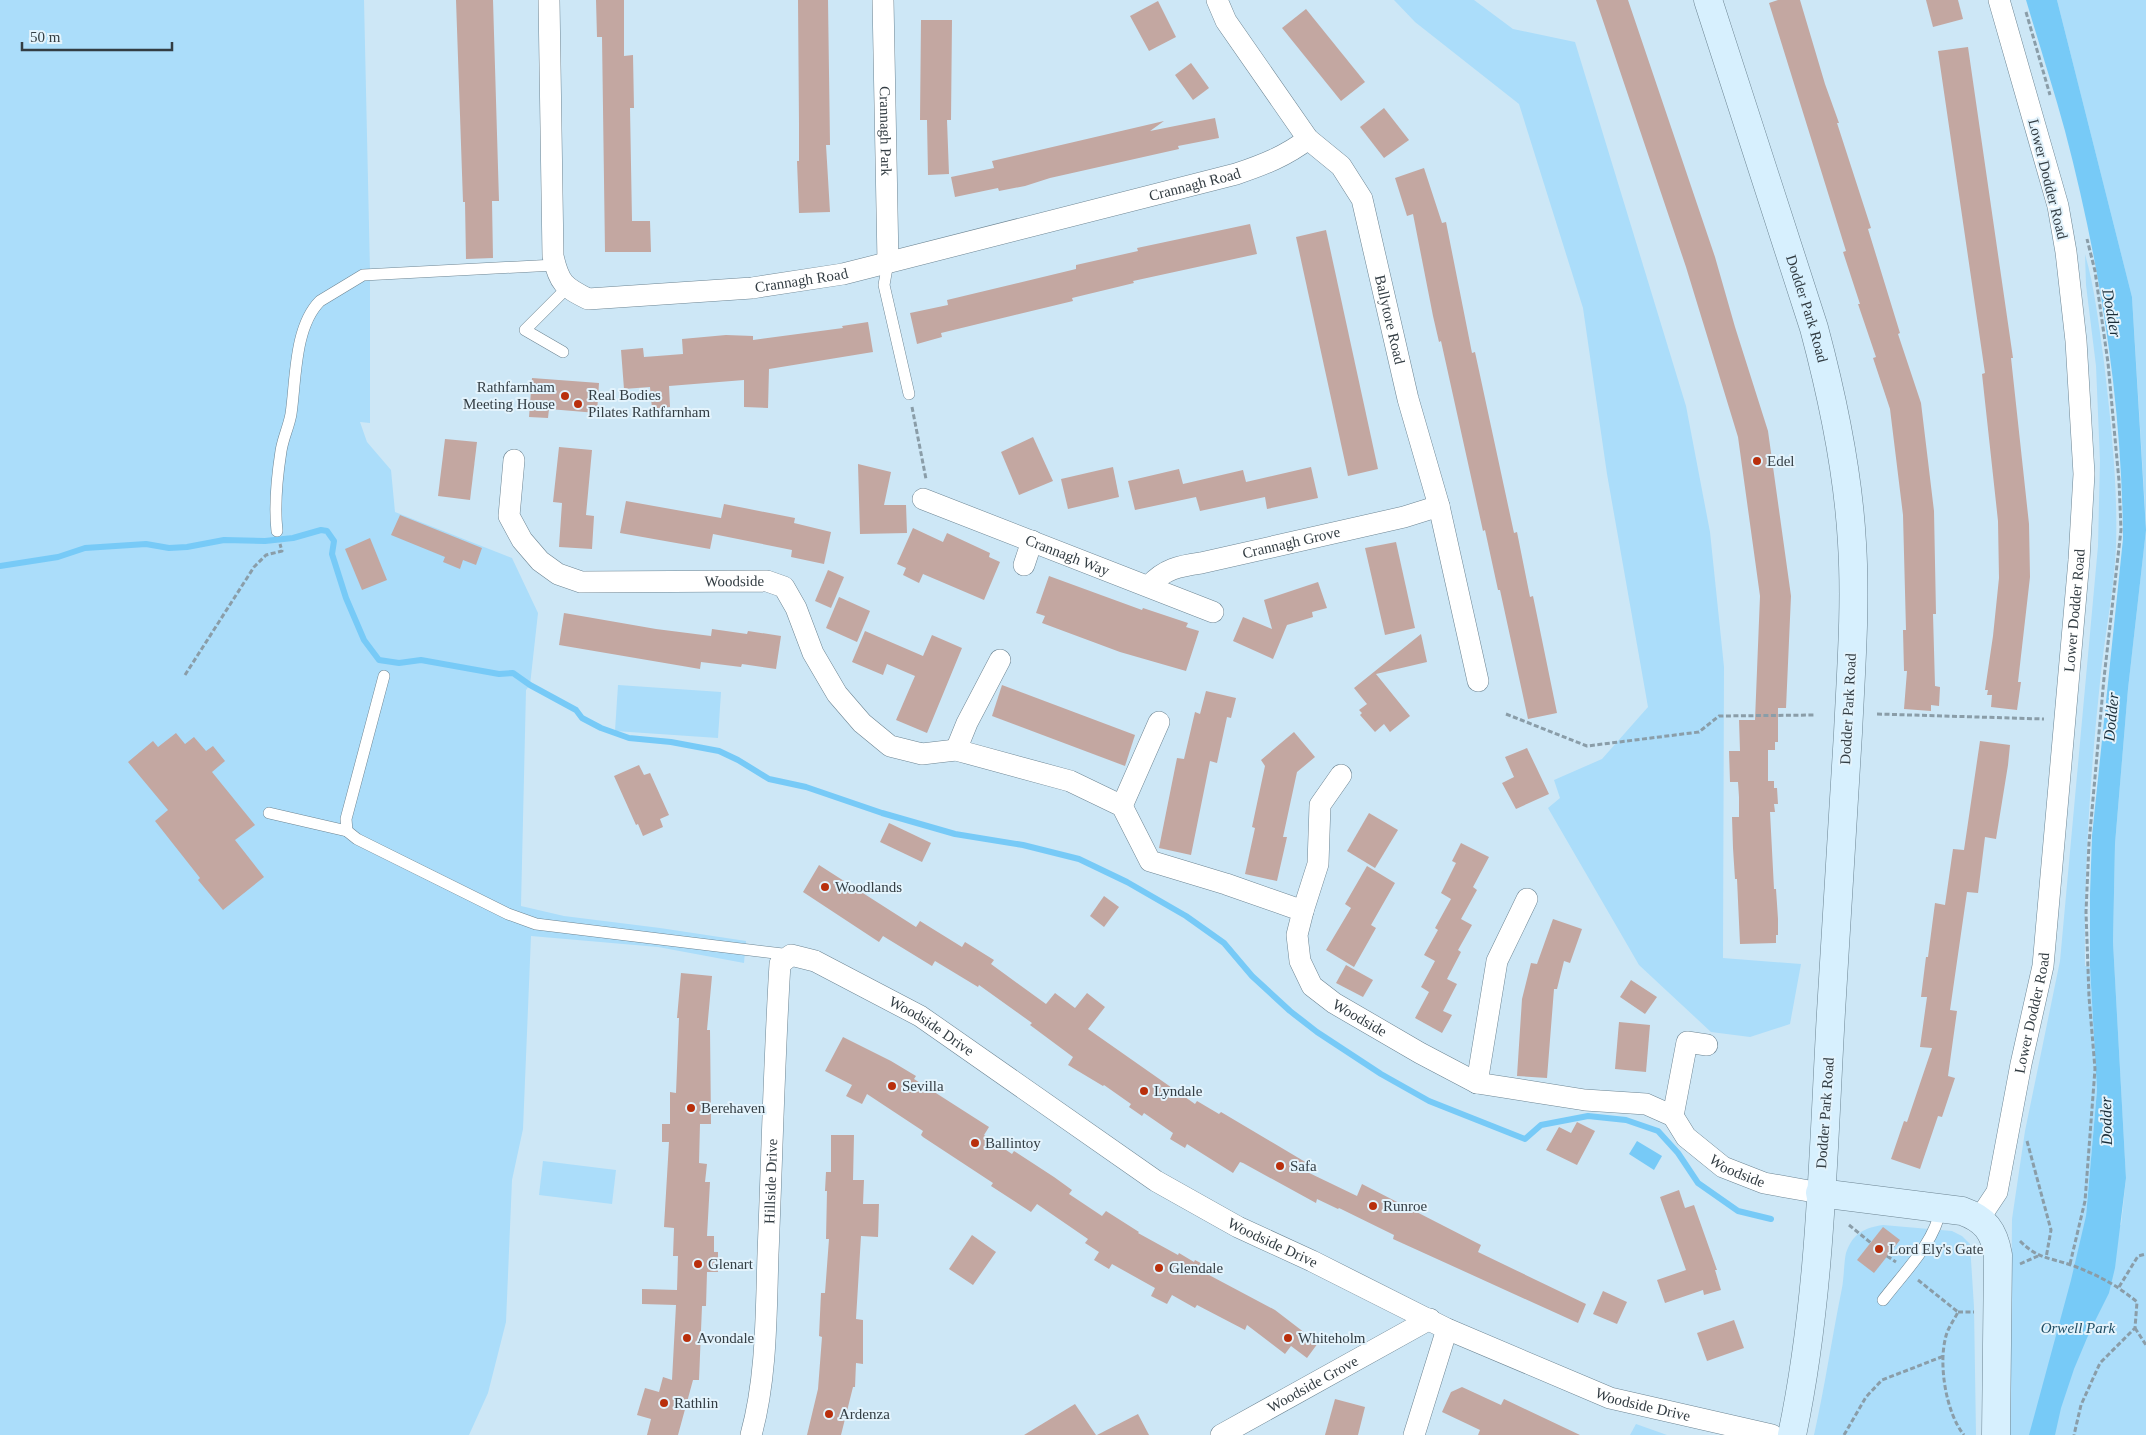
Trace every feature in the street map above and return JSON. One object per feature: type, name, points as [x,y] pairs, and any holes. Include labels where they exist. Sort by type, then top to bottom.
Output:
[{"type":"main road","name":"Dodder Park Road","points":[[1708,0],[1814,328],[1826,372],[1842,454],[1852,543],[1854,589],[1849,714],[1820,1193],[1809,1331],[1799,1404],[1792,1435]]},
{"type":"main road","points":[[1820,1193],[1962,1211],[1979,1219],[1989,1229],[1995,1240],[1998,1255],[1996,1435]]},
{"type":"street","points":[[549,0],[553,256],[557,272],[567,288]]},
{"type":"street","name":"Crannagh Park","points":[[884,0],[888,262]]},
{"type":"street","name":"Ballytore Road","points":[[1217,0],[1226,22],[1308,139],[1341,166],[1362,199],[1408,399],[1439,506],[1478,681]]},
{"type":"street","name":"Lower Dodder Road","points":[[1979,1219],[1997,1192],[2021,1064],[2043,966],[2080,560],[2084,474],[2076,341],[2066,252],[2058,206],[1999,0]]},
{"type":"street","name":"Crannagh Road","points":[[567,288],[588,299],[752,288],[843,274],[1236,174],[1271,162],[1290,153],[1308,139]]},
{"type":"street","name":"Woodside","points":[[514,460],[509,516],[522,540],[540,561],[558,574],[581,582],[767,581],[784,587],[796,608],[813,653],[837,694],[862,723],[890,746],[922,754],[956,750],[1070,780],[1122,806]]},
{"type":"street","name":"Crannagh Way","points":[[924,490],[1032,541],[1213,612]]},
{"type":"street","name":"Crannagh Grove","points":[[1148,586],[1158,575],[1176,566],[1201,563],[1404,518],[1439,506]]},
{"type":"street","points":[[1024,565],[1032,541]]},
{"type":"street","points":[[956,750],[967,723],[1000,660]]},
{"type":"street","points":[[1159,722],[1122,806],[1150,861],[1226,884],[1303,911]]},
{"type":"street","name":"Woodside","points":[[1341,775],[1320,804],[1318,864],[1297,934],[1300,961],[1312,986],[1334,1003],[1420,1053],[1477,1083],[1585,1100],[1646,1104],[1673,1116],[1686,1137],[1723,1167],[1764,1183],[1820,1193]]},
{"type":"street","points":[[1477,1083],[1497,960],[1527,900]]},
{"type":"street","name":"Woodside Drive","points":[[790,955],[815,961],[920,1016],[1156,1181],[1238,1227],[1438,1324],[1610,1398],[1772,1435]]},
{"type":"street","name":"Hillside Drive","points":[[751,1435],[758,1410],[765,1327],[774,1058],[780,964],[790,955]]},
{"type":"street","points":[[1673,1116],[1687,1042],[1707,1045]]},
{"type":"street","points":[[1414,1435],[1438,1324]]},
{"type":"street","name":"Woodside Grove","points":[[1222,1435],[1438,1324]]},
{"type":"lane","points":[[888,262],[884,285],[909,394]]},
{"type":"lane","points":[[277,531],[275,514],[281,450],[290,416],[296,358],[314,307],[320,301],[363,275],[555,265]]},
{"type":"lane","points":[[563,352],[525,330],[567,288]]},
{"type":"lane","points":[[347,832],[346,819],[384,676]]},
{"type":"lane","points":[[269,813],[347,832],[366,844],[390,854],[508,914],[536,924],[790,955]]},
{"type":"lane","points":[[1883,1300],[1932,1238],[1938,1226],[1941,1208]]},
{"type":"path","points":[[909,394],[924,490]]},
{"type":"path","points":[[185,675],[254,568],[266,555],[282,551],[280,545]]},
{"type":"path","points":[[1506,714],[1587,746],[1699,732],[1719,716],[1815,715]]},
{"type":"path","points":[[1877,714],[2050,719]]},
{"type":"path","points":[[2024,1133],[2030,1148],[2050,1230],[2046,1259]]},
{"type":"path","points":[[1849,1225],[1871,1242]]},
{"type":"path","points":[[2015,1234],[2021,1242],[2038,1256],[2070,1264],[2113,1283],[2138,1302],[2135,1328],[2100,1363],[2081,1405],[2074,1435]]},
{"type":"path","points":[[2119,1286],[2138,1256],[2146,1254]]},
{"type":"path","points":[[1887,1256],[1958,1312],[1945,1338],[1944,1379],[1950,1409],[1958,1429],[1964,1435]]},
{"type":"path","points":[[2135,1328],[2146,1345]]},
{"type":"path","points":[[1844,1435],[1866,1397],[1882,1380],[1944,1356]]},
{"type":"green space","points":[[0,0],[364,0],[370,271],[370,423],[360,422],[367,442],[391,470],[395,512],[512,558],[538,613],[530,685],[526,690],[521,906],[564,916],[746,941],[744,963],[658,947],[531,936],[523,1129],[512,1180],[506,1322],[488,1393],[469,1435],[0,1435]]},
{"type":"green space","points":[[1394,0],[1474,0],[1513,29],[1575,42],[1686,406],[1710,532],[1724,667],[1723,958],[1801,964],[1790,1024],[1750,1037],[1711,1032],[1639,965],[1548,808],[1560,798],[1554,780],[1602,759],[1648,707],[1607,474],[1583,308],[1519,104],[1415,22]]},
{"type":"green space","points":[[2057,0],[2146,0],[2146,523],[2132,297]]},
{"type":"green space","name":"Orwell Park","points":[[2085,254],[2094,294],[2104,362],[2116,501],[2116,547],[2093,753],[2088,824],[2085,966],[2090,967],[2097,1090],[2086,1216],[2121,1225],[2126,1178],[2113,942],[2115,844],[2128,689],[2146,530],[2146,1435],[2010,1435],[2012,1219],[2025,1131],[2060,961],[2098,546],[2100,461],[2096,366],[2086,285]]},
{"type":"green space","points":[[618,685],[721,692],[718,738],[615,731]]},
{"type":"green space","points":[[543,1161],[616,1170],[612,1204],[539,1195]]},
{"type":"green space","points":[[1883,1225],[1952,1231],[1962,1236],[1970,1244],[1974,1307],[1976,1435],[1814,1435],[1842,1288],[1846,1253],[1856,1236],[1865,1230]]},
{"type":"green space","points":[[1636,1424],[1667,1435],[1630,1435]]},
{"type":"water","name":"Dodder","points":[[2026,0],[2057,0],[2132,297],[2146,530],[2128,689],[2115,844],[2113,942],[2126,1178],[2115,1268],[2109,1293],[2074,1369],[2061,1408],[2055,1435],[2029,1435],[2071,1280],[2086,1216],[2097,1090],[2090,967],[2092,836],[2123,539],[2122,487],[2107,333],[2089,231],[2065,131]]},
{"type":"water","points":[[1637,1141],[1662,1156],[1654,1170],[1629,1154]]},
{"type":"building","points":[[456,0],[493,0],[499,201],[492,201],[493,258],[466,259]]},
{"type":"building","points":[[596,0],[624,0],[624,56],[633,55],[634,108],[630,108],[632,221],[650,221],[651,252],[605,252],[602,37],[597,37]]},
{"type":"building","points":[[798,0],[828,0],[830,145],[826,145],[830,212],[799,213],[797,161],[799,161]]},
{"type":"building","points":[[1596,0],[1628,0],[1715,257],[1768,431],[1791,596],[1786,708],[1778,708],[1778,742],[1775,742],[1775,750],[1768,750],[1768,781],[1774,781],[1774,788],[1777,788],[1778,804],[1774,804],[1775,812],[1770,812],[1774,889],[1776,889],[1778,919],[1776,943],[1740,944],[1737,879],[1735,879],[1732,817],[1739,817],[1739,797],[1738,782],[1730,782],[1729,751],[1740,751],[1739,720],[1755,720],[1760,596],[1738,437],[1686,267]]},
{"type":"building","points":[[1778,0],[1800,0],[1871,228],[1868,229],[1900,333],[1898,334],[1921,403],[1934,511],[1936,614],[1933,614],[1935,686],[1940,687],[1939,706],[1931,705],[1931,711],[1904,709],[1907,671],[1904,671],[1903,630],[1906,630],[1903,515],[1890,409],[1873,358],[1876,357],[1843,252],[1846,251],[1769,3]]},
{"type":"building","points":[[1926,0],[1958,0],[1963,19],[1933,27]]},
{"type":"building","points":[[1158,1],[1176,37],[1149,51],[1130,16]]},
{"type":"building","points":[[1306,9],[1365,82],[1341,101],[1282,28]]},
{"type":"building","points":[[921,20],[952,20],[951,120],[947,120],[949,174],[928,175],[927,120],[920,120]]},
{"type":"building","points":[[1968,47],[2013,358],[2011,358],[2029,524],[2030,577],[2018,682],[2021,682],[2017,710],[1991,707],[1992,695],[1987,695],[1988,690],[1985,690],[1999,578],[1998,521],[1982,374],[1985,373],[1938,51]]},
{"type":"building","points":[[1191,63],[1209,88],[1193,100],[1175,75]]},
{"type":"building","points":[[1384,108],[1409,140],[1384,158],[1360,127]]},
{"type":"building","points":[[1215,118],[1219,138],[1178,146],[1179,149],[1050,178],[1025,186],[999,191],[998,188],[955,197],[951,177],[994,168],[992,161],[1164,121],[1150,131]]},
{"type":"building","points":[[1424,168],[1442,223],[1446,222],[1472,353],[1475,352],[1514,533],[1517,532],[1530,597],[1533,596],[1557,713],[1528,719],[1500,590],[1498,590],[1485,530],[1483,531],[1441,341],[1439,342],[1433,316],[1413,214],[1407,216],[1395,178]]},
{"type":"building","points":[[1250,224],[1257,254],[1133,281],[1134,283],[1072,298],[1073,301],[941,333],[942,337],[917,344],[910,313],[948,305],[947,300],[1076,269],[1076,265],[1138,251],[1137,248]]},
{"type":"building","points":[[1326,230],[1378,469],[1348,476],[1296,237]]},
{"type":"building","points":[[868,322],[873,352],[769,369],[768,408],[744,407],[744,380],[669,386],[670,407],[652,409],[650,387],[624,389],[621,350],[643,348],[644,357],[683,354],[682,339],[726,335],[753,336],[753,340],[843,328],[842,326]]},
{"type":"building","name":"Rathfarnham Meeting House","points":[[532,378],[599,383],[597,413],[549,409],[548,418],[529,417]]},
{"type":"building","points":[[1033,437],[1053,481],[1019,495],[1001,452]]},
{"type":"building","points":[[445,439],[477,442],[470,500],[438,496]]},
{"type":"building","points":[[559,447],[592,450],[586,515],[594,516],[592,549],[559,547],[562,503],[553,502]]},
{"type":"building","points":[[858,464],[891,472],[884,505],[906,505],[907,533],[860,534]]},
{"type":"building","points":[[1113,467],[1119,497],[1068,509],[1061,479]]},
{"type":"building","points":[[1311,467],[1318,498],[1267,509],[1265,497],[1200,511],[1196,497],[1135,510],[1128,481],[1179,469],[1183,484],[1243,470],[1246,482]]},
{"type":"building","points":[[626,501],[721,518],[724,504],[795,518],[794,523],[831,532],[824,564],[791,557],[792,550],[713,534],[710,549],[620,533]]},
{"type":"building","points":[[400,515],[482,548],[476,565],[463,560],[460,569],[443,562],[445,557],[391,535]]},
{"type":"building","points":[[913,528],[943,542],[947,533],[990,553],[989,557],[1000,562],[984,600],[923,574],[919,583],[903,575],[906,568],[897,564]]},
{"type":"building","points":[[370,538],[387,580],[362,590],[345,549]]},
{"type":"building","points":[[1396,542],[1415,628],[1385,635],[1365,548]]},
{"type":"building","points":[[828,570],[844,577],[831,608],[815,601]]},
{"type":"building","points":[[1049,576],[1142,610],[1143,608],[1188,623],[1186,627],[1199,631],[1186,671],[1120,652],[1042,623],[1045,616],[1036,613]]},
{"type":"building","points":[[1318,582],[1327,608],[1312,612],[1313,617],[1287,625],[1273,659],[1233,641],[1243,617],[1272,629],[1264,600]]},
{"type":"building","points":[[839,597],[870,611],[857,642],[826,628]]},
{"type":"building","points":[[564,613],[656,629],[711,636],[712,629],[747,634],[748,631],[781,636],[776,669],[742,664],[741,667],[701,662],[700,669],[559,645]]},
{"type":"building","points":[[865,631],[923,656],[932,635],[962,648],[927,733],[896,720],[915,676],[887,664],[883,675],[852,662]]},
{"type":"building","points":[[1421,634],[1427,662],[1376,674],[1410,716],[1390,732],[1384,724],[1375,732],[1360,715],[1362,713],[1359,710],[1367,704],[1354,688]]},
{"type":"building","points":[[1002,685],[1135,735],[1125,766],[992,716]]},
{"type":"building","points":[[1206,691],[1236,698],[1231,718],[1227,717],[1217,763],[1210,761],[1191,855],[1159,848],[1177,758],[1184,759],[1195,712],[1200,714]]},
{"type":"building","points":[[1294,732],[1315,757],[1297,772],[1283,837],[1287,837],[1277,881],[1245,874],[1255,828],[1252,827],[1265,766],[1261,760]]},
{"type":"building","points":[[176,733],[185,744],[194,737],[206,751],[213,746],[225,761],[212,772],[255,825],[235,840],[264,877],[223,910],[198,880],[200,878],[155,821],[168,810],[128,762],[153,741],[158,747]]},
{"type":"building","points":[[1980,741],[2010,745],[2008,765],[1996,839],[1985,837],[1978,893],[1967,892],[1950,1010],[1957,1011],[1948,1076],[1955,1078],[1942,1117],[1938,1116],[1920,1169],[1891,1159],[1904,1121],[1907,1122],[1932,1048],[1920,1047],[1927,997],[1921,997],[1926,957],[1928,957],[1935,903],[1945,905],[1953,849],[1964,850]]},
{"type":"building","points":[[1527,748],[1549,794],[1516,809],[1502,783],[1514,777],[1505,757]]},
{"type":"building","points":[[639,765],[644,775],[650,773],[669,815],[660,819],[663,827],[643,836],[638,824],[636,825],[614,776]]},
{"type":"building","points":[[1369,813],[1398,830],[1375,868],[1347,851]]},
{"type":"building","points":[[889,823],[931,843],[922,862],[880,842]]},
{"type":"building","points":[[1461,843],[1489,857],[1473,887],[1477,890],[1461,919],[1472,925],[1458,950],[1461,952],[1447,979],[1457,984],[1443,1011],[1452,1015],[1442,1033],[1415,1018],[1429,992],[1421,987],[1435,961],[1424,955],[1438,930],[1435,928],[1451,899],[1441,893],[1456,863],[1452,861]]},
{"type":"building","points":[[819,865],[916,927],[920,921],[962,947],[965,942],[994,960],[991,964],[1046,1004],[1055,993],[1075,1008],[1087,993],[1105,1007],[1088,1029],[1195,1104],[1197,1101],[1219,1114],[1221,1112],[1307,1163],[1303,1170],[1357,1196],[1362,1184],[1481,1245],[1478,1252],[1586,1304],[1578,1323],[1393,1239],[1394,1235],[1339,1208],[1317,1199],[1316,1203],[1243,1163],[1240,1162],[1233,1173],[1187,1144],[1185,1148],[1170,1139],[1173,1133],[1144,1113],[1142,1116],[1129,1107],[1131,1104],[1104,1085],[1068,1065],[1073,1057],[1030,1025],[1032,1023],[979,985],[978,987],[935,961],[932,966],[883,936],[879,942],[803,892]]},
{"type":"building","points":[[1367,866],[1395,883],[1371,925],[1376,928],[1354,967],[1326,950],[1351,908],[1345,904]]},
{"type":"building","points":[[1104,896],[1119,907],[1104,927],[1090,916]]},
{"type":"building","points":[[1553,919],[1582,929],[1570,963],[1564,961],[1557,989],[1554,989],[1547,1078],[1517,1076],[1522,999],[1531,963],[1537,964]]},
{"type":"building","points":[[1346,965],[1373,980],[1363,997],[1336,983]]},
{"type":"building","points":[[681,973],[712,976],[707,1030],[710,1030],[711,1124],[700,1124],[699,1163],[707,1164],[705,1182],[710,1182],[707,1236],[714,1236],[714,1252],[718,1252],[718,1272],[707,1272],[706,1306],[702,1306],[699,1380],[693,1380],[678,1435],[647,1435],[651,1419],[637,1415],[645,1388],[659,1392],[663,1377],[672,1380],[676,1305],[642,1304],[642,1289],[677,1290],[678,1256],[673,1256],[674,1228],[664,1227],[669,1142],[662,1142],[662,1124],[670,1124],[670,1092],[676,1093],[679,1018],[677,1018]]},
{"type":"building","points":[[1631,980],[1657,997],[1645,1014],[1620,997]]},
{"type":"building","points":[[1619,1022],[1650,1025],[1646,1072],[1615,1069]]},
{"type":"building","points":[[843,1037],[916,1076],[914,1079],[989,1127],[984,1135],[1012,1154],[1014,1151],[1054,1177],[1072,1190],[1069,1194],[1102,1216],[1106,1211],[1138,1233],[1178,1255],[1179,1253],[1194,1262],[1195,1260],[1212,1269],[1209,1275],[1275,1310],[1318,1343],[1307,1358],[1291,1346],[1285,1354],[1247,1325],[1245,1330],[1197,1305],[1195,1308],[1172,1295],[1167,1304],[1151,1296],[1155,1288],[1112,1264],[1109,1269],[1094,1260],[1099,1252],[1085,1243],[1088,1239],[1037,1204],[1031,1212],[991,1186],[993,1183],[923,1137],[921,1135],[923,1131],[867,1094],[862,1104],[846,1096],[852,1085],[825,1071]]},
{"type":"building","points":[[1577,1122],[1595,1131],[1577,1165],[1546,1150],[1559,1127],[1571,1133]]},
{"type":"building","points":[[831,1135],[854,1135],[853,1180],[864,1180],[863,1204],[879,1204],[878,1237],[861,1236],[856,1319],[863,1320],[863,1364],[856,1363],[855,1387],[853,1387],[841,1435],[807,1435],[818,1389],[822,1337],[819,1336],[821,1293],[825,1293],[829,1239],[826,1239],[827,1191],[825,1191],[826,1172],[831,1172]]},
{"type":"building","points":[[1679,1190],[1685,1208],[1694,1205],[1717,1270],[1715,1270],[1721,1290],[1704,1295],[1703,1290],[1665,1303],[1657,1280],[1686,1270],[1660,1197]]},
{"type":"building","name":"Lord Ely's Gate","points":[[1883,1227],[1900,1240],[1874,1273],[1857,1260]]},
{"type":"building","points":[[972,1235],[996,1252],[973,1285],[949,1269]]},
{"type":"building","points":[[1603,1291],[1627,1302],[1617,1324],[1593,1314]]},
{"type":"building","points":[[1734,1320],[1744,1348],[1707,1361],[1697,1333]]},
{"type":"building","points":[[1462,1387],[1501,1405],[1504,1399],[1580,1435],[1478,1435],[1480,1430],[1442,1412],[1451,1392]]},
{"type":"building","points":[[1335,1399],[1365,1407],[1358,1435],[1325,1435]]},
{"type":"building","points":[[1075,1404],[1096,1435],[1024,1435]]},
{"type":"building","points":[[1138,1414],[1149,1435],[1097,1435]]},
{"type":"waterway","points":[[0,566],[58,557],[85,548],[146,544],[169,548],[187,547],[224,540],[265,541],[293,538],[321,530],[327,531],[334,541],[332,554],[346,598],[364,640],[379,660],[399,663],[421,660],[499,674],[513,673],[530,685],[576,710],[582,718],[601,728],[629,738],[671,742],[719,751],[769,779],[806,787],[882,813],[955,834],[1023,845],[1079,859],[1127,882],[1186,916],[1224,943],[1252,976],[1290,1011],[1317,1032],[1381,1074],[1429,1101],[1525,1139],[1541,1125],[1588,1116],[1626,1120],[1658,1131],[1678,1153],[1698,1183],[1738,1211],[1771,1219]]},
{"type":"place","name":"Rathfarnham Meeting House","points":[[565,396]]},
{"type":"place","name":"Real Bodies Pilates Rathfarnham","points":[[578,404]]},
{"type":"place","name":"Edel","points":[[1757,461]]},
{"type":"place","name":"Woodlands","points":[[825,887]]},
{"type":"place","name":"Sevilla","points":[[892,1086]]},
{"type":"place","name":"Lyndale","points":[[1144,1091]]},
{"type":"place","name":"Berehaven","points":[[691,1108]]},
{"type":"place","name":"Ballintoy","points":[[975,1143]]},
{"type":"place","name":"Safa","points":[[1280,1166]]},
{"type":"place","name":"Runroe","points":[[1373,1206]]},
{"type":"place","name":"Lord Ely's Gate","points":[[1879,1249]]},
{"type":"place","name":"Glenart","points":[[698,1264]]},
{"type":"place","name":"Glendale","points":[[1159,1268]]},
{"type":"place","name":"Avondale","points":[[687,1338]]},
{"type":"place","name":"Whiteholm","points":[[1288,1338]]},
{"type":"place","name":"Rathlin","points":[[664,1403]]},
{"type":"place","name":"Ardenza","points":[[829,1414]]}]
